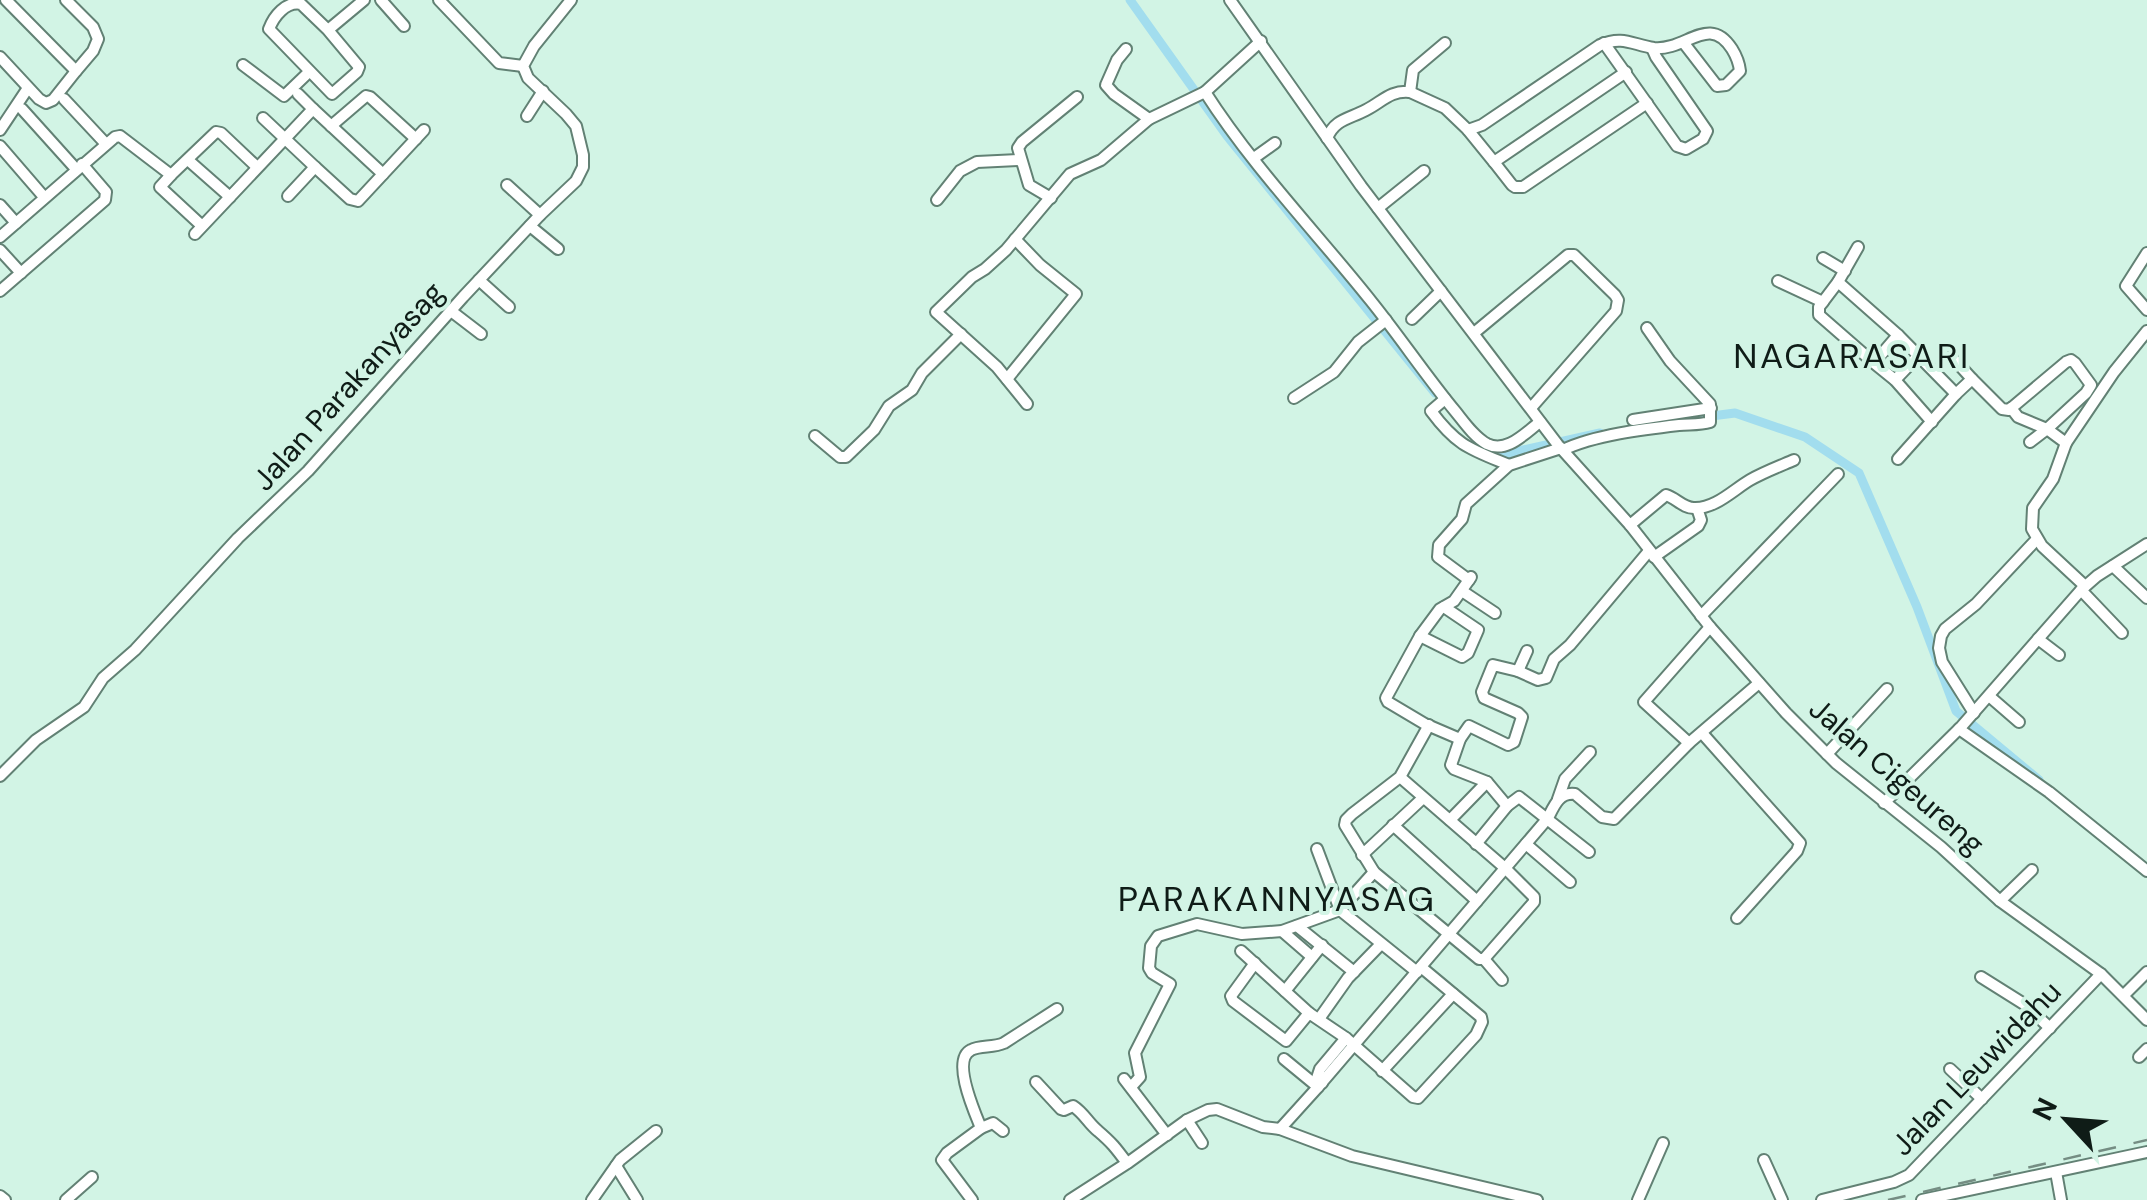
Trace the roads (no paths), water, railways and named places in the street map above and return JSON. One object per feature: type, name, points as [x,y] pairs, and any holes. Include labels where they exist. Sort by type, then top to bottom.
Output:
[{"type":"street","points":[[6,0],[78,69]]},
{"type":"street","points":[[0,57],[38,100],[50,102],[96,45],[97,33],[66,0]]},
{"type":"street","points":[[328,30],[364,0]]},
{"type":"street","points":[[381,0],[404,26]]},
{"type":"street","points":[[438,0],[499,63],[523,66],[571,0]]},
{"type":"street","name":"Jalan Cigeureng","points":[[1230,0],[1378,208],[1540,422],[1759,683],[1827,754],[2000,901],[2102,974],[2147,1020]]},
{"type":"street","points":[[305,2],[358,65],[358,70],[332,94],[269,30],[286,6],[305,2]]},
{"type":"street","points":[[1468,130],[1604,43],[1621,40],[1652,48],[1676,45],[1704,34],[1719,34],[1739,60],[1740,72],[1726,85],[1717,86],[1684,42]]},
{"type":"street","points":[[1027,404],[982,352],[936,312],[972,277],[994,262],[1070,174],[1104,158],[1149,119],[1200,93],[1260,41]]},
{"type":"street","points":[[1410,92],[1412,70],[1445,43]]},
{"type":"street","points":[[1604,43],[1679,148],[1686,149],[1705,137],[1706,131],[1652,48]]},
{"type":"street","points":[[1126,48],[1106,85],[1149,119]]},
{"type":"street","points":[[243,65],[284,96],[309,72]]},
{"type":"street","name":"Jalan Parakanyasag","points":[[0,776],[36,740],[84,708],[103,678],[308,471],[479,280],[581,174],[583,154],[576,126],[528,78],[523,66]]},
{"type":"street","points":[[1494,162],[1626,72]]},
{"type":"street","points":[[2,124],[28,88]]},
{"type":"street","points":[[527,116],[543,91]]},
{"type":"street","points":[[1327,138],[1332,126],[1342,120],[1365,111],[1386,96],[1410,92],[1445,108],[1515,187],[1647,103]]},
{"type":"street","points":[[1200,93],[1440,402],[1479,438],[1495,446],[1510,444],[1540,422]]},
{"type":"street","points":[[298,94],[384,174]]},
{"type":"street","points":[[263,118],[354,201],[420,135],[366,96],[332,126]]},
{"type":"street","points":[[1051,198],[1029,185],[1018,150],[1022,142],[1077,97]]},
{"type":"street","points":[[64,99],[106,144]]},
{"type":"street","points":[[0,291],[106,200],[106,192],[22,109]]},
{"type":"street","points":[[257,167],[218,132],[160,188],[198,229],[230,197],[312,109]]},
{"type":"street","points":[[0,236],[115,137],[125,138],[172,175]]},
{"type":"street","points":[[1254,158],[1275,143]]},
{"type":"street","points":[[0,146],[44,197]]},
{"type":"street","points":[[188,160],[230,197]]},
{"type":"street","points":[[937,200],[960,171],[977,162],[1020,160]]},
{"type":"street","points":[[288,196],[315,168]]},
{"type":"street","points":[[1378,208],[1424,172]]},
{"type":"street","points":[[507,185],[540,215]]},
{"type":"street","points":[[0,205],[16,223]]},
{"type":"street","points":[[530,226],[558,249]]},
{"type":"street","points":[[1007,379],[1076,294],[1016,239]]},
{"type":"street","points":[[1858,248],[1818,307],[1819,315],[1895,380],[1932,422]]},
{"type":"street","points":[[0,250],[21,274]]},
{"type":"street","points":[[2147,253],[2126,286],[2147,310]]},
{"type":"street","points":[[1474,333],[1568,255],[1574,255],[1615,295],[1616,311],[1530,408]]},
{"type":"street","points":[[1823,258],[1956,394]]},
{"type":"street","points":[[479,280],[509,307]]},
{"type":"street","points":[[1778,280],[1823,302]]},
{"type":"street","points":[[1412,319],[1441,291]]},
{"type":"street","points":[[451,311],[481,334]]},
{"type":"street","points":[[1294,398],[1334,372],[1358,342],[1381,325]]},
{"type":"street","points":[[1460,739],[1386,698],[1420,636],[1470,579],[1438,556],[1438,545],[1462,519],[1466,504],[1509,464],[1559,445],[1680,424],[1706,424],[1711,412],[1707,400],[1670,361],[1646,328]]},
{"type":"street","points":[[2122,634],[2042,546],[2032,528],[2034,508],[2053,479],[2066,443],[2147,330]]},
{"type":"street","points":[[815,436],[840,458],[846,457],[877,426],[889,406],[912,390],[922,373],[961,334]]},
{"type":"street","points":[[1874,362],[1898,336]]},
{"type":"street","points":[[1895,380],[1918,356]]},
{"type":"street","points":[[1952,357],[2002,409],[2011,408],[2066,362],[2075,363],[2089,382],[2089,390],[2030,442]]},
{"type":"street","points":[[1898,459],[1972,379]]},
{"type":"street","points":[[1440,402],[1431,412],[1446,431],[1466,448],[1509,464]]},
{"type":"street","points":[[2011,408],[2066,443]]},
{"type":"street","points":[[1633,420],[1711,412]]},
{"type":"street","points":[[1630,526],[1666,495],[1689,508],[1697,508],[1794,460]]},
{"type":"street","points":[[1701,616],[1838,474]]},
{"type":"street","points":[[1507,806],[1487,782],[1452,767],[1452,758],[1467,727],[1512,744],[1522,717],[1484,698],[1482,692],[1493,665],[1538,680],[1546,678],[1554,659],[1652,554],[1698,526],[1697,508]]},
{"type":"street","points":[[2037,539],[1976,604],[1945,629],[1939,648],[1942,662],[1966,722],[2147,871]]},
{"type":"street","points":[[1884,803],[1966,722],[2083,588],[2147,544]]},
{"type":"street","points":[[2113,566],[2147,598]]},
{"type":"street","points":[[1462,591],[1495,613]]},
{"type":"street","points":[[1420,636],[1462,656],[1468,653],[1478,630],[1444,607]]},
{"type":"street","points":[[1689,744],[1644,702],[1710,628]]},
{"type":"street","points":[[2038,639],[2059,654]]},
{"type":"street","points":[[1518,671],[1527,651]]},
{"type":"street","points":[[1558,800],[1573,794],[1602,817],[1614,819],[1689,744],[1759,683]]},
{"type":"street","points":[[1827,754],[1887,689]]},
{"type":"street","points":[[1989,696],[2018,722]]},
{"type":"street","points":[[1429,725],[1400,777],[1346,820],[1345,825],[1374,872],[1484,959],[1502,980]]},
{"type":"street","points":[[1702,733],[1800,843],[1798,851],[1737,918]]},
{"type":"street","points":[[1280,1129],[1320,1085],[1350,1042],[1419,969],[1548,818],[1565,779],[1590,752]]},
{"type":"street","points":[[1400,777],[1534,897],[1534,902],[1484,959]]},
{"type":"street","points":[[1450,820],[1487,782]]},
{"type":"street","points":[[1476,844],[1507,806],[1521,797],[1588,852]]},
{"type":"street","points":[[1362,856],[1424,798]]},
{"type":"street","points":[[1393,826],[1477,902]]},
{"type":"street","points":[[1526,844],[1570,882]]},
{"type":"street","points":[[1241,951],[1414,1097],[1420,1096],[1480,1028],[1480,1017],[1453,994],[1340,910],[1317,850]]},
{"type":"street","points":[[2000,901],[2032,870]]},
{"type":"street","points":[[1167,1135],[1127,1083],[1140,1077],[1135,1052],[1170,984],[1150,968],[1151,946],[1158,936],[1197,924],[1242,934],[1282,932],[1340,910],[1374,872]]},
{"type":"street","points":[[1297,926],[1354,972]]},
{"type":"street","points":[[1282,932],[1312,958]]},
{"type":"street","points":[[1255,963],[1231,996],[1286,1041],[1381,944]]},
{"type":"street","points":[[1285,992],[1322,945]]},
{"type":"street","points":[[2124,995],[2147,972]]},
{"type":"street","name":"Jalan Leuwidahu","points":[[1822,1200],[1908,1175],[2102,974]]},
{"type":"street","points":[[1980,976],[2024,1004],[2050,1028]]},
{"type":"street","points":[[1382,1070],[1453,994]]},
{"type":"street","points":[[982,1128],[965,1082],[966,1054],[1004,1044],[1057,1009]]},
{"type":"street","points":[[1284,1059],[1320,1085]]},
{"type":"street","points":[[1950,1069],[1982,1099]]},
{"type":"street","points":[[1036,1082],[1060,1109],[1073,1106],[1080,1111],[1112,1141],[1127,1163]]},
{"type":"street","points":[[1070,1200],[1187,1120],[1208,1110],[1280,1129],[1352,1156],[1537,1200]]},
{"type":"street","points":[[1187,1120],[1202,1144]]},
{"type":"street","points":[[972,1200],[942,1160],[947,1152],[982,1128],[993,1123],[1003,1132]]},
{"type":"street","points":[[592,1200],[628,1153],[656,1131]]},
{"type":"street","points":[[1638,1200],[1664,1143]]},
{"type":"street","points":[[1922,1200],[2147,1152]]},
{"type":"street","points":[[1764,1160],[1782,1200]]},
{"type":"street","points":[[616,1166],[637,1200]]},
{"type":"street","points":[[2056,1172],[2061,1200]]},
{"type":"street","points":[[66,1200],[92,1177]]},
{"type":"waterway","points":[[1130,0],[1227,136],[1435,393]]},
{"type":"waterway","points":[[1665,422],[1735,413],[1805,437],[1859,473],[1917,607],[1956,711],[2039,780]]},
{"type":"waterway","points":[[1482,445],[1496,456],[1600,433]]},
{"type":"railway","points":[[1888,1200],[2147,1140]]},
{"type":"district","name":"NAGARASARI","points":[[1852,356]]},
{"type":"district","name":"PARAKANNYASAG","points":[[1277,899]]}]
